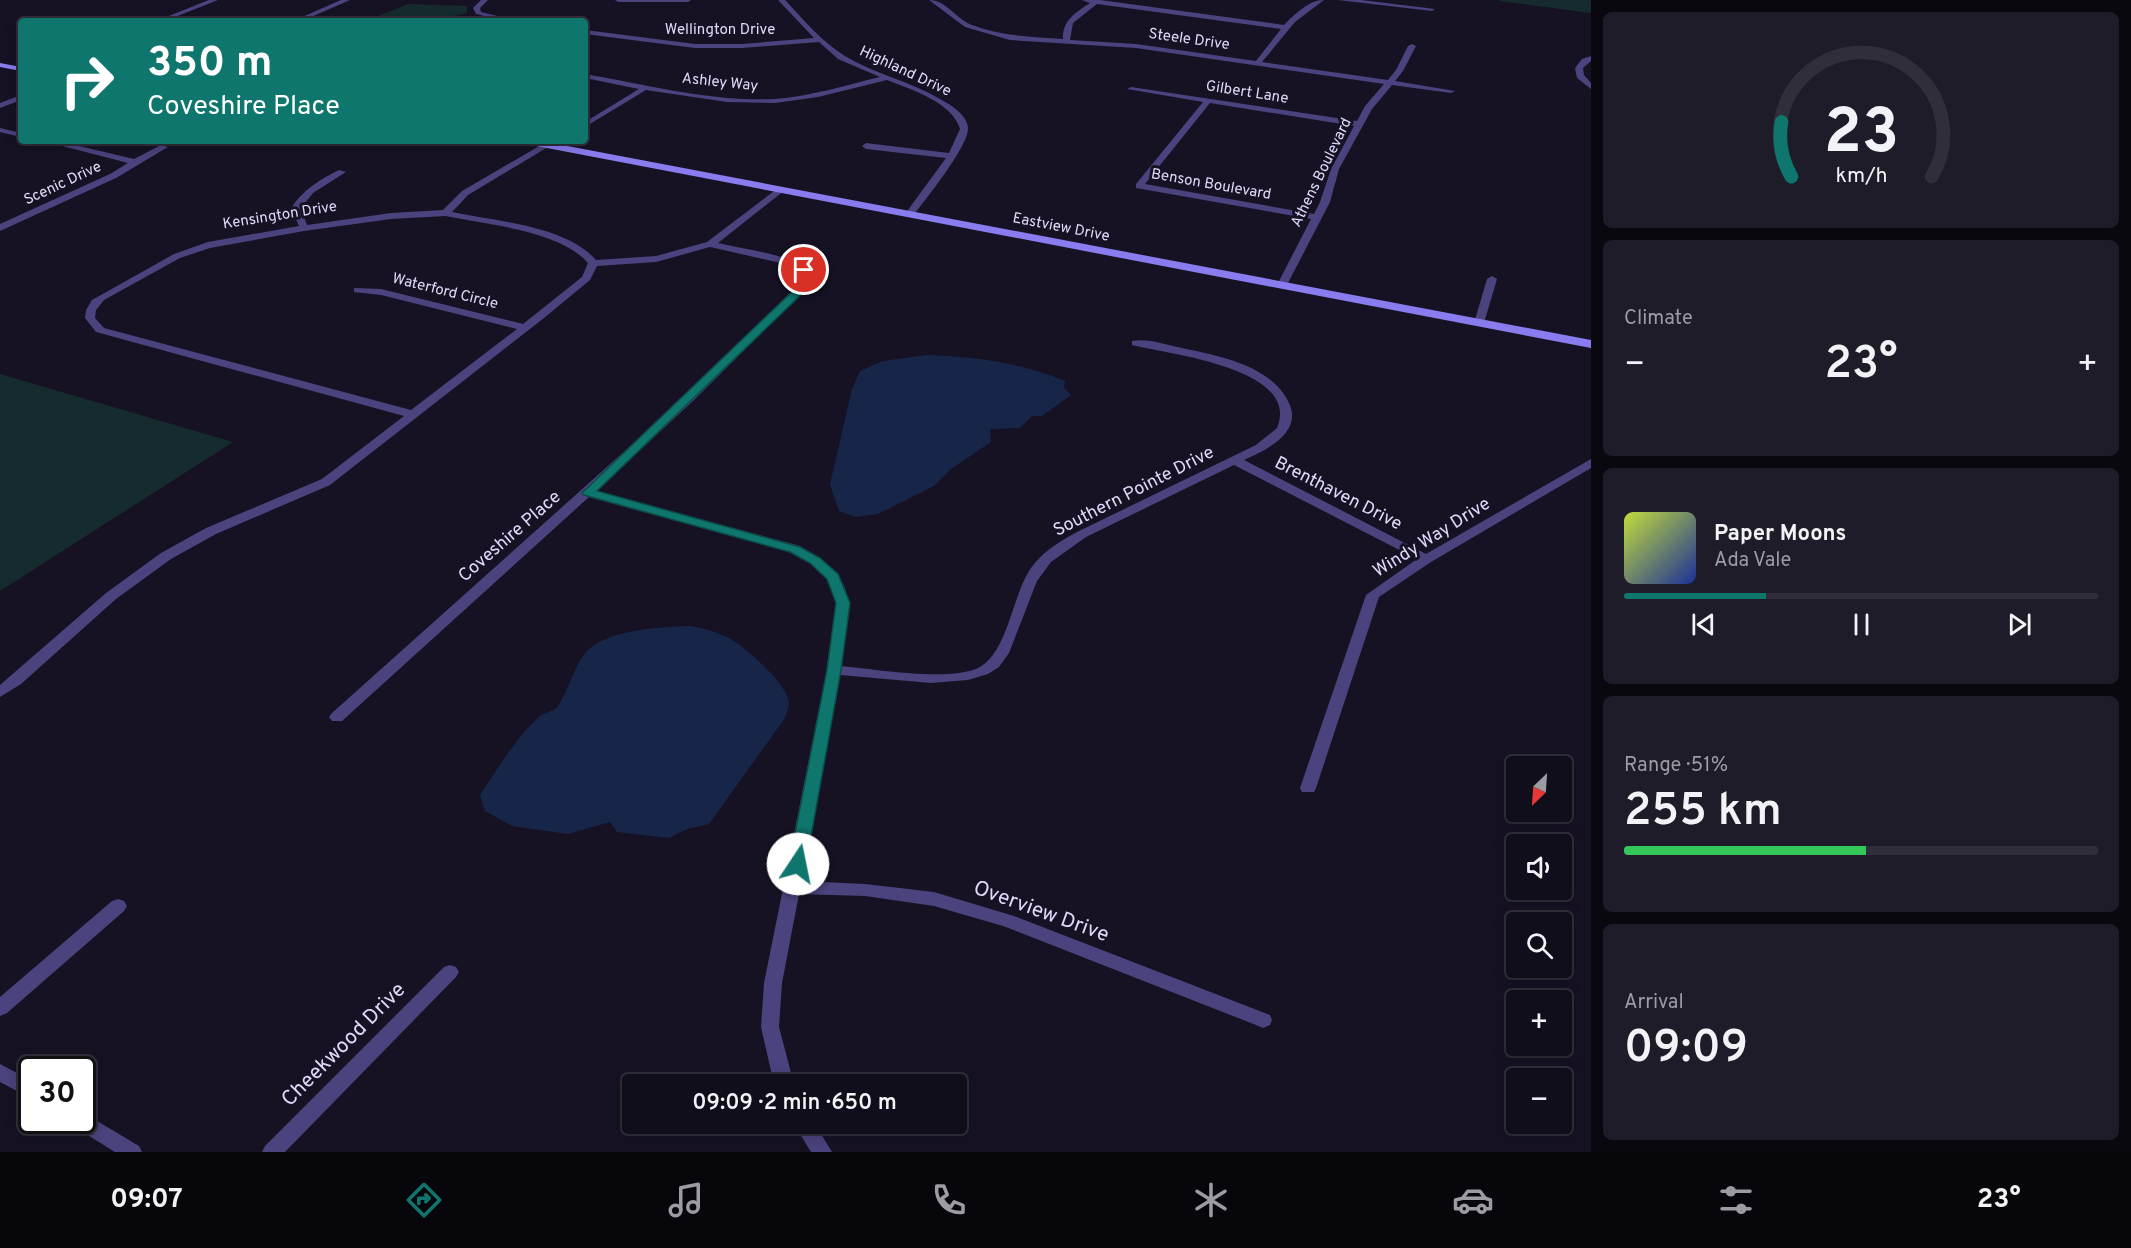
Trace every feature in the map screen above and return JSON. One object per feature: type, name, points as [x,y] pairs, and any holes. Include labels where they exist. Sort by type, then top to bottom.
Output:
[{"type":"street","points":[[167,18],[215,0]]},
{"type":"street","points":[[303,18],[347,0]]},
{"type":"street","points":[[485,0],[476,8],[478,13],[501,18]]},
{"type":"street","points":[[618,0],[688,0]]},
{"type":"street","name":"Highland Drive","points":[[781,0],[820,40],[843,58],[945,103],[961,117],[964,128],[950,156],[910,214]]},
{"type":"street","name":"Steele Drive","points":[[932,0],[967,26],[991,34],[1136,46],[1451,91]]},
{"type":"street","points":[[1084,0],[1285,27]]},
{"type":"street","points":[[1257,63],[1299,12],[1321,0]]},
{"type":"street","points":[[1341,0],[1432,9]]},
{"type":"street","points":[[1067,42],[1065,31],[1068,25],[1095,2]]},
{"type":"street","name":"Wellington Drive","points":[[588,32],[660,44],[697,46],[820,40]]},
{"type":"street","name":"Athens Boulevard","points":[[1282,285],[1325,202],[1335,169],[1368,108],[1399,71],[1412,46]]},
{"type":"street","points":[[1591,58],[1579,68],[1580,76],[1591,87]]},
{"type":"street","points":[[0,65],[18,68]]},
{"type":"street","name":"Ashley Way","points":[[588,77],[721,99],[778,101],[809,97],[887,78]]},
{"type":"street","points":[[588,115],[633,89],[644,86]]},
{"type":"street","points":[[588,123],[642,91],[644,86]]},
{"type":"street","name":"Gilbert Lane","points":[[1131,89],[1360,124]]},
{"type":"street","points":[[0,106],[18,98]]},
{"type":"street","name":"Benson Boulevard","points":[[1208,100],[1139,186],[1315,218]]},
{"type":"street","points":[[0,130],[18,134]]},
{"type":"street","name":"Scenic Drive","points":[[60,144],[135,162]]},
{"type":"street","points":[[446,213],[465,193],[548,144]]},
{"type":"street","name":"Eastview Drive","points":[[561,144],[781,190],[1591,344]]},
{"type":"street","name":"Scenic Drive","points":[[0,228],[112,176],[164,147]]},
{"type":"street","points":[[866,147],[950,156]]},
{"type":"street","points":[[304,228],[296,208],[303,196],[320,183],[342,172]]},
{"type":"street","points":[[0,692],[111,596],[166,556],[211,531],[326,482],[586,278],[593,263],[656,259],[710,244],[781,190]]},
{"type":"street","name":"Kensington Drive","points":[[412,414],[109,333],[100,330],[90,320],[90,308],[100,298],[177,256],[208,245],[402,214],[446,213],[554,236],[584,251],[593,263]]},
{"type":"street","name":"Coveshire Place","points":[[337,717],[440,623],[589,493],[803,287],[806,277],[804,270],[794,263],[710,244]]},
{"type":"street","points":[[1479,323],[1492,279]]},
{"type":"street","name":"Waterford Circle","points":[[358,290],[381,292],[524,327]]},
{"type":"street","name":"Southern Pointe Drive","points":[[834,670],[921,677],[962,677],[985,671],[1003,654],[1022,596],[1037,569],[1068,543],[1281,434],[1287,420],[1282,397],[1270,384],[1246,371],[1191,354],[1136,343]]},
{"type":"street","name":"Brenthaven Drive","points":[[1234,460],[1426,559]]},
{"type":"street","name":"Windy Way Drive","points":[[1308,788],[1373,596],[1426,559],[1591,463]]},
{"type":"street","points":[[589,493],[785,546],[815,560],[833,577],[843,603],[834,670],[773,983],[770,1027],[782,1074]]},
{"type":"street","name":"Overview Drive","points":[[793,887],[865,890],[934,899],[1008,921],[1263,1020]]},
{"type":"street","points":[[0,1008],[118,906]]},
{"type":"street","name":"Cheekwood Drive","points":[[272,1152],[450,972]]},
{"type":"street","points":[[0,1071],[18,1082]]},
{"type":"street","points":[[96,1130],[132,1152]]},
{"type":"street","points":[[810,1134],[822,1152]]},
{"type":"green space","points":[[1591,0],[1591,13],[1499,1]]},
{"type":"green space","points":[[408,4],[467,6],[467,13],[446,18],[373,18]]},
{"type":"green space","points":[[0,374],[233,442],[0,591]]},
{"type":"water","points":[[927,355],[980,359],[1031,369],[1065,381],[1064,388],[1071,395],[1042,416],[1032,416],[1020,428],[990,429],[991,442],[951,469],[934,486],[878,514],[856,517],[839,511],[830,484],[852,389],[860,371],[883,361]]},
{"type":"water","points":[[691,626],[726,637],[747,650],[775,678],[787,696],[789,704],[785,718],[709,824],[687,829],[669,838],[617,832],[610,822],[568,834],[512,826],[485,811],[480,795],[523,734],[541,715],[558,706],[579,662],[592,647],[603,640],[633,631]]},
{"type":"route","points":[[798,864],[834,670],[843,603],[833,577],[815,560],[795,549],[589,493],[803,287],[806,277],[804,270]]}]
